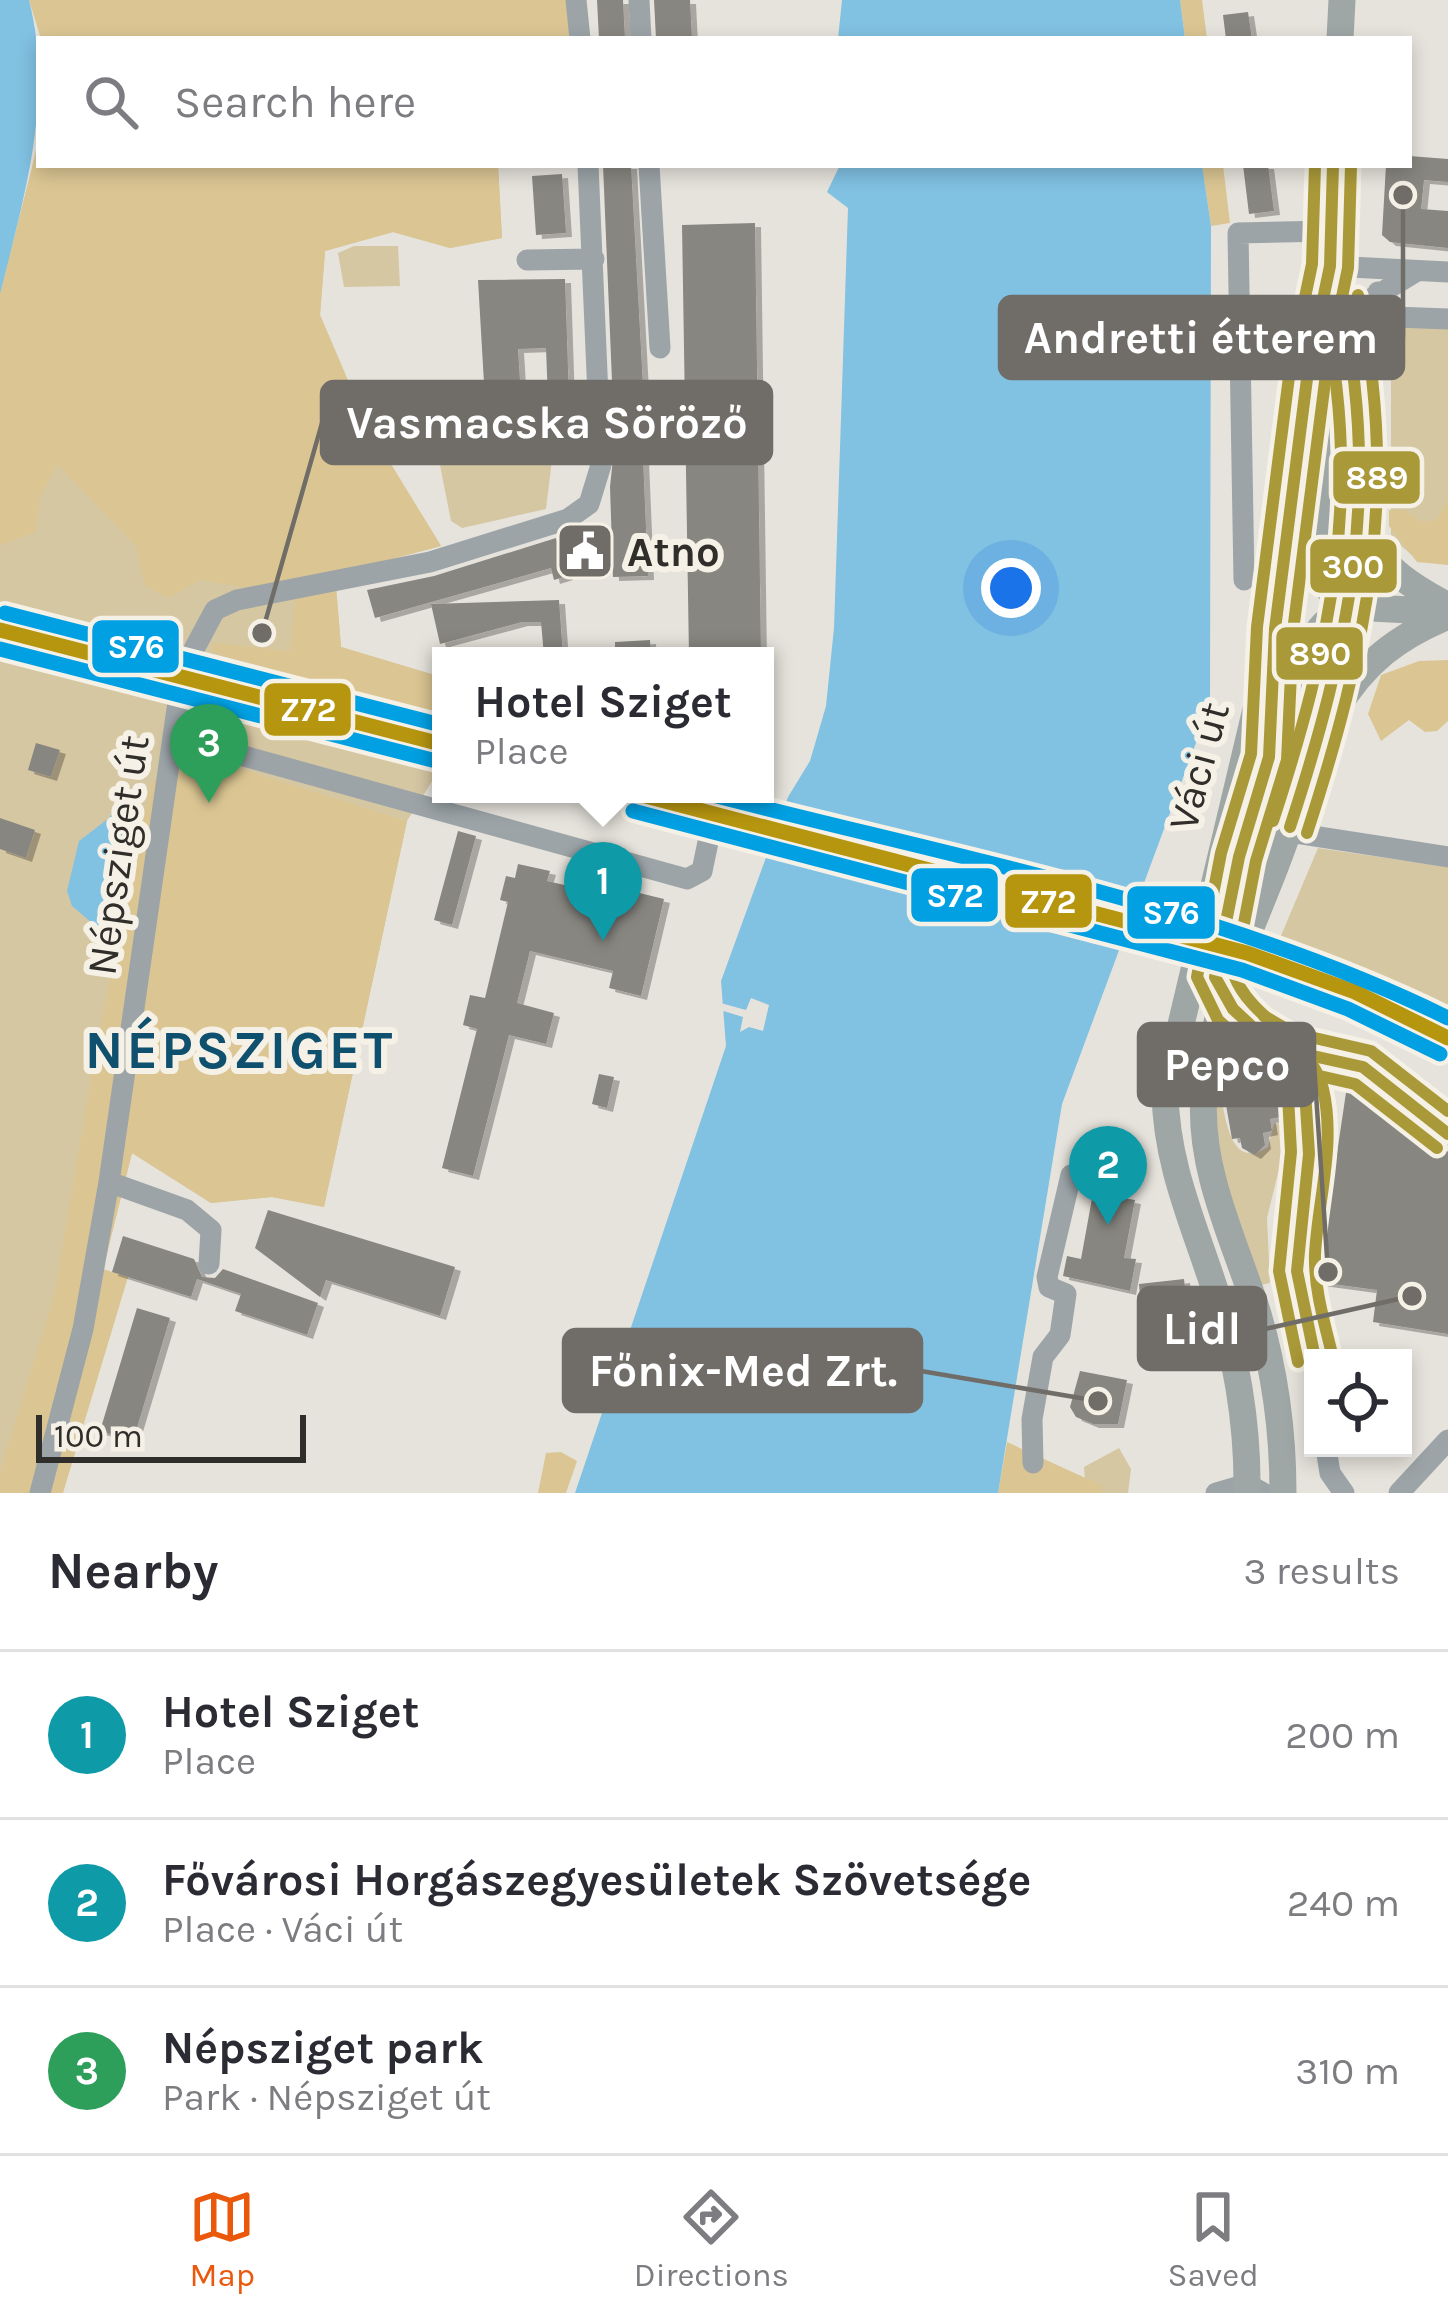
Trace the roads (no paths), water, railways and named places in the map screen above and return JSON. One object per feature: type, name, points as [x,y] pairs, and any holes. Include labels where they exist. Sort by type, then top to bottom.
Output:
[{"type":"main road","points":[[1340,36],[1342,0]]},
{"type":"main road","name":"Váci út","points":[[1252,1490],[1230,1341],[1171,1168],[1166,1125],[1172,1050],[1275,628],[1330,266],[1333,168]]},
{"type":"main road","name":"Váci út","points":[[1283,1493],[1276,1394],[1204,1135],[1208,1064],[1225,1001],[1324,728],[1352,607],[1363,463],[1353,345],[1330,266]]},
{"type":"main road","points":[[1319,316],[1326,570],[1331,592],[1352,607],[1448,612]]},
{"type":"main road","points":[[1361,512],[1382,560],[1448,612]]},
{"type":"main road","points":[[1271,1042],[1225,1001],[1215,970],[1239,856],[1306,645],[1324,624],[1352,607]]},
{"type":"main road","points":[[1324,728],[1375,656],[1448,612]]},
{"type":"main road","points":[[1269,757],[1275,628]]},
{"type":"main road","points":[[1205,921],[1239,856]]},
{"type":"main road","points":[[1208,1064],[1235,1048],[1271,1042]]},
{"type":"street","points":[[576,0],[580,36]]},
{"type":"street","points":[[639,0],[641,36]]},
{"type":"street","points":[[527,260],[594,259],[588,168]]},
{"type":"street","points":[[649,168],[660,348]]},
{"type":"street","points":[[1244,580],[1238,233],[1330,231]]},
{"type":"street","name":"Népsziget út","points":[[40,1493],[83,1329],[175,736],[192,653],[206,621],[237,600],[430,562],[568,519],[589,504],[601,465],[594,259]]},
{"type":"street","points":[[1330,266],[1448,272]]},
{"type":"street","points":[[1353,345],[1360,310],[1378,292],[1417,271]]},
{"type":"street","points":[[1378,292],[1395,317],[1448,319]]},
{"type":"street","points":[[175,736],[688,879],[702,871],[716,803]]},
{"type":"street","points":[[1288,832],[1448,857]]},
{"type":"street","points":[[1271,1042],[1364,1067],[1448,1134]]},
{"type":"street","points":[[1271,1042],[1298,1072],[1307,1105],[1309,1160],[1297,1257],[1312,1349]]},
{"type":"street","points":[[1307,1105],[1313,1076],[1330,1057]]},
{"type":"street","points":[[1033,1463],[1032,1419],[1043,1357],[1060,1336],[1066,1294],[1049,1287],[1048,1277],[1071,1174]]},
{"type":"street","points":[[109,1182],[188,1210],[211,1230],[209,1264]]},
{"type":"street","points":[[1399,1493],[1448,1440]]},
{"type":"street","points":[[1328,1457],[1330,1472],[1344,1493]]},
{"type":"street","points":[[1216,1493],[1252,1490]]},
{"type":"water","points":[[0,0],[29,0],[36,37],[36,119],[19,220],[0,294]]},
{"type":"water","points":[[842,0],[1180,0],[1185,36],[838,36]]},
{"type":"water","points":[[839,168],[1202,168],[1211,226],[1210,705],[1062,1104],[998,1493],[575,1493],[726,1046],[721,981],[788,797],[810,761],[826,706],[834,628],[848,208],[827,192]]},
{"type":"water","points":[[134,793],[137,820],[128,882],[99,929],[72,906],[67,891],[79,841],[109,818],[124,794]]},
{"type":"place","name":"Andretti étterem","points":[[1403,195]]},
{"type":"place","name":"Atno","points":[[585,551]]},
{"type":"place","name":"Vasmacska Söröző","points":[[262,633]]},
{"type":"place","name":"Népsziget park","points":[[209,803]]},
{"type":"place","name":"Hotel Sziget","points":[[603,941]]},
{"type":"place","name":"Fővárosi Horgászegyesületek Szövetsége","points":[[1108,1225]]},
{"type":"place","name":"Pepco","points":[[1328,1272]]},
{"type":"place","name":"Lidl","points":[[1412,1296]]},
{"type":"place","name":"Főnix-Med Zrt.","points":[[1098,1401]]},
{"type":"district","name":"NÉPSZIGET","points":[[240,1049]]}]
